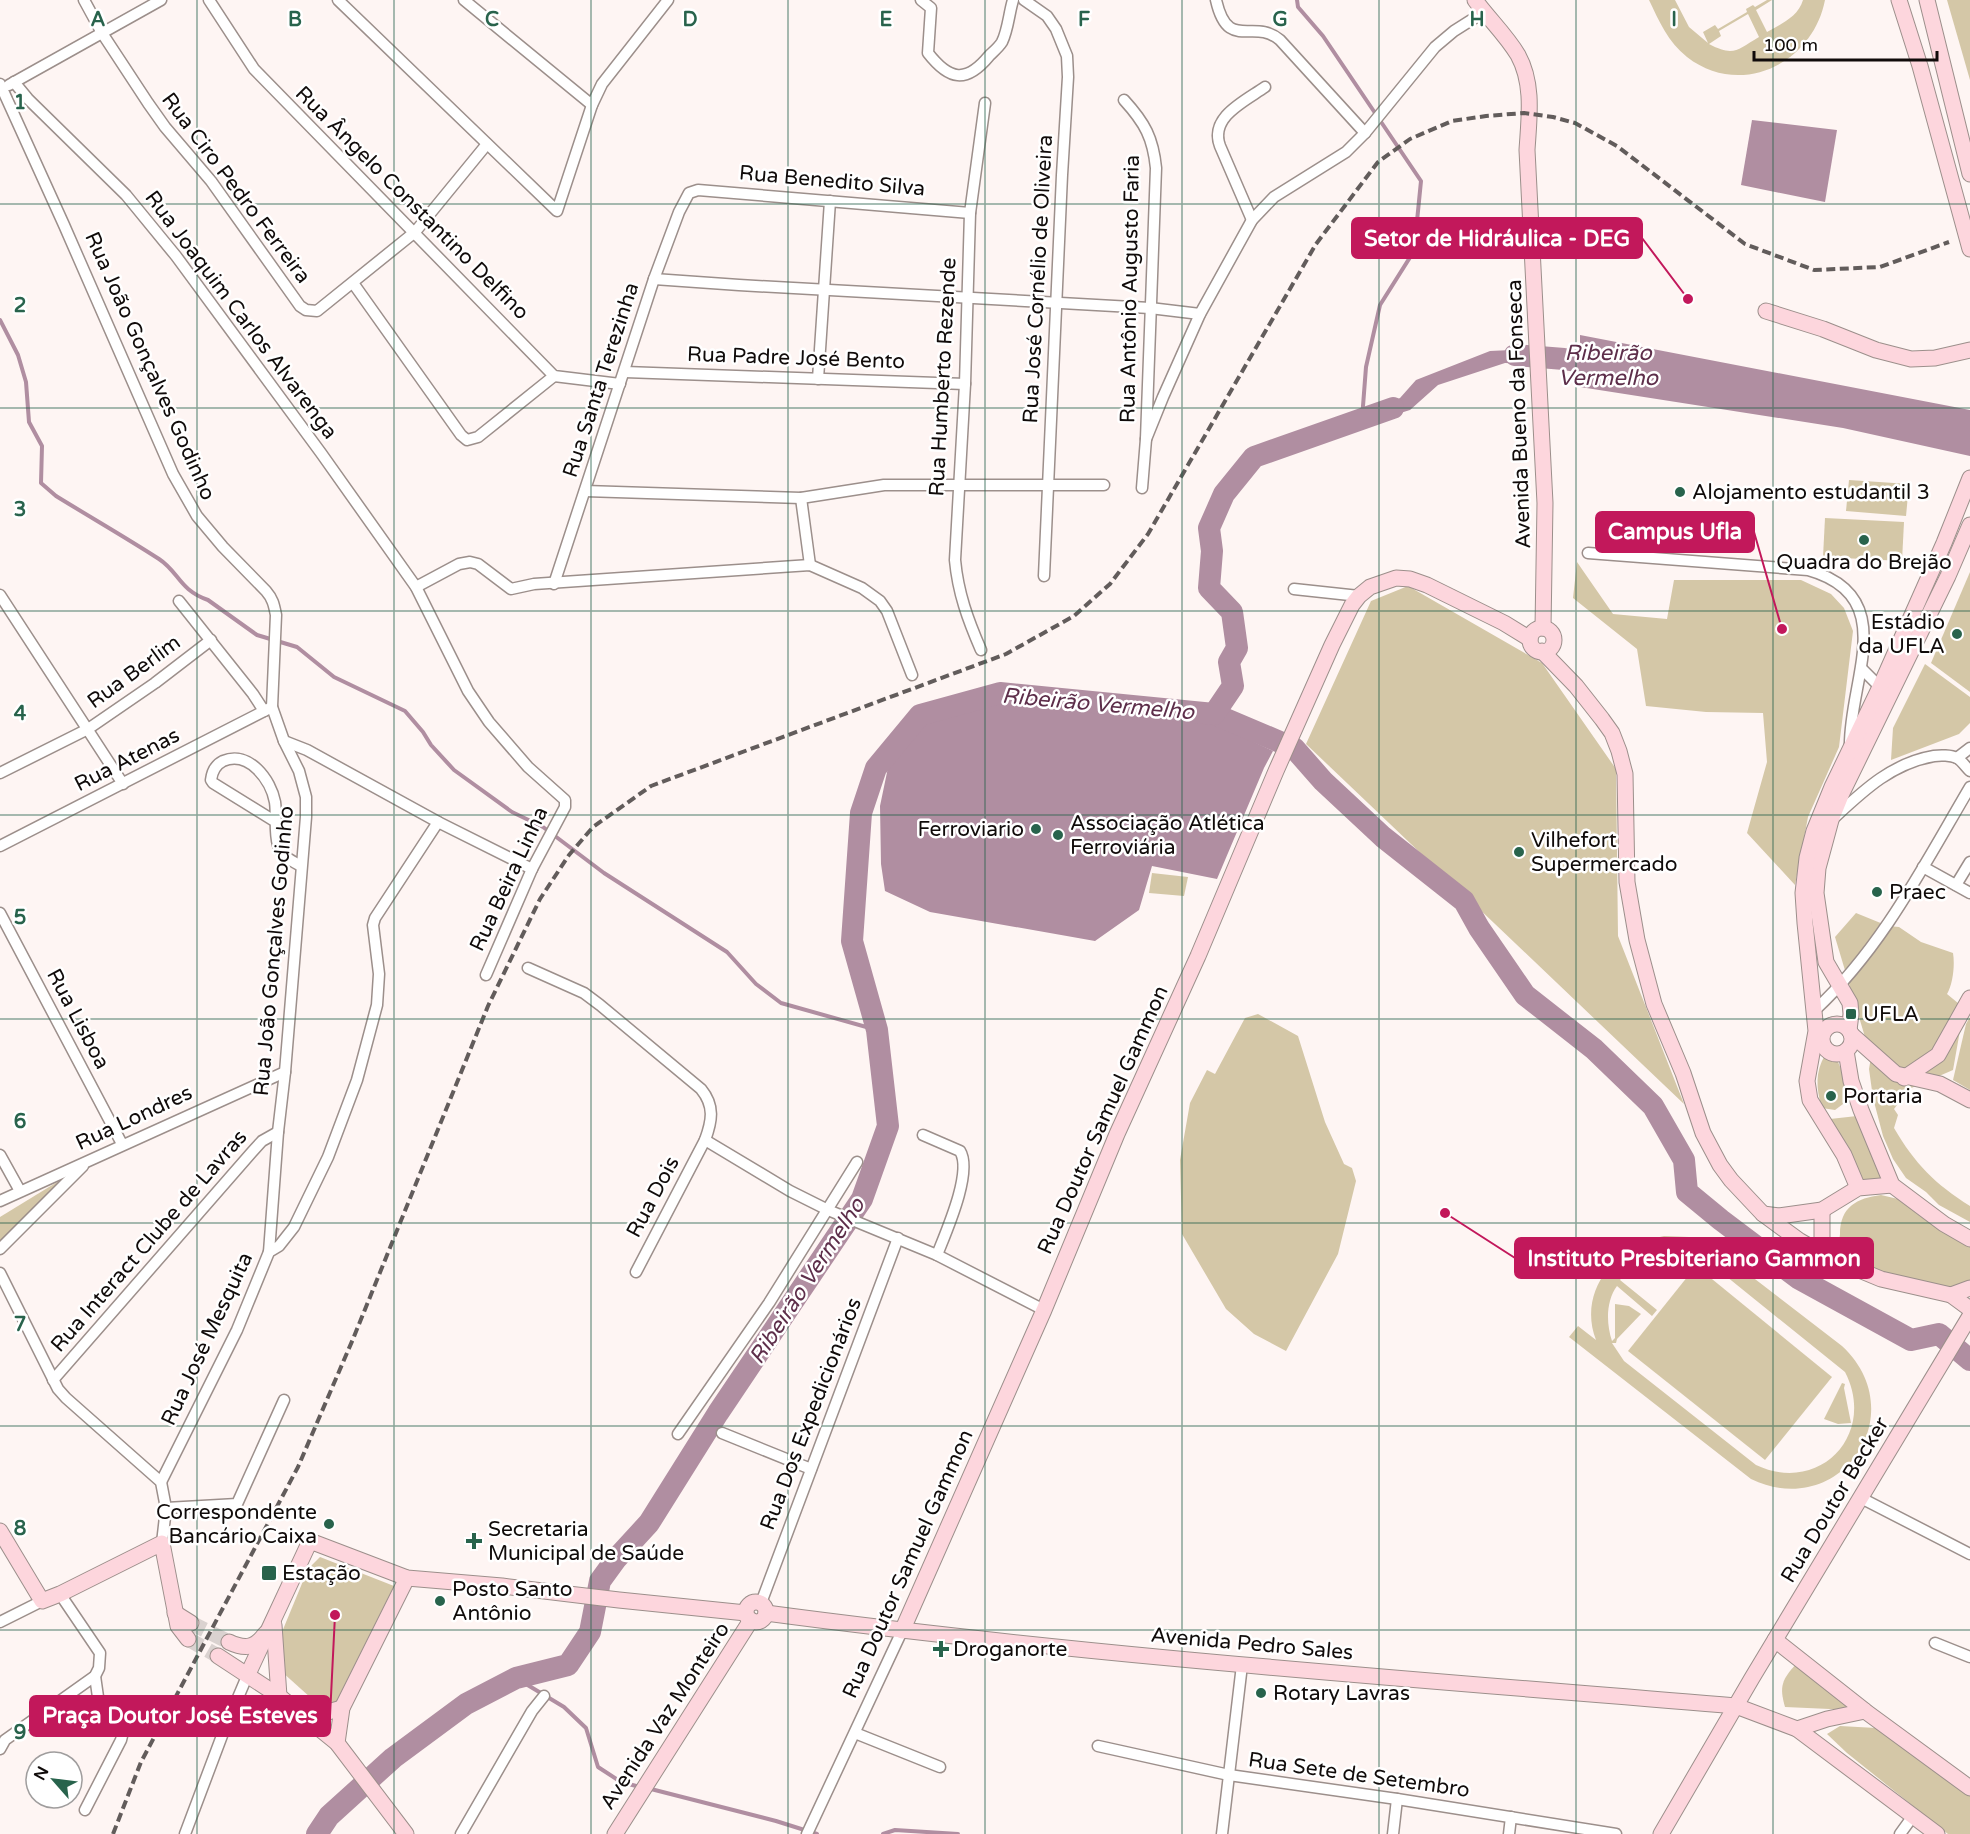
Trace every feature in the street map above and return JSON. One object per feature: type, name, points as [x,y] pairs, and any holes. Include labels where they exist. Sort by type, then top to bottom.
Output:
[{"type":"main road","points":[[1899,0],[1923,77],[1970,249]]},
{"type":"main road","points":[[1927,0],[1970,174]]},
{"type":"main road","name":"Avenida Bueno da Fonseca","points":[[1480,6],[1518,55],[1530,94],[1527,150],[1545,503],[1543,628]]},
{"type":"main road","points":[[1766,311],[1876,350],[1911,359],[1935,358],[1970,350]]},
{"type":"main road","points":[[1846,1051],[1839,1054],[1826,1049],[1819,1033],[1805,923],[1803,893],[1807,858],[1814,831],[1944,543],[1970,478]]},
{"type":"main road","points":[[1970,525],[1948,576],[1883,706],[1831,820],[1818,867],[1816,893],[1826,962],[1850,1003],[1852,1040],[1846,1051],[1851,1081],[1892,1185],[1944,1224],[1970,1239]]},
{"type":"main road","points":[[1359,596],[1381,582],[1396,578],[1410,579],[1456,599],[1530,639],[1535,649],[1542,651],[1576,686],[1612,732],[1619,751],[1625,774],[1627,882],[1637,940],[1654,1004],[1683,1073],[1703,1133],[1731,1180],[1763,1214],[1800,1241],[1828,1257],[1881,1279],[1951,1295],[1970,1309]]},
{"type":"main road","name":"Rua Doutor Samuel Gammon","points":[[902,1631],[1044,1310],[1117,1134],[1197,956],[1276,771],[1332,645],[1359,596]]},
{"type":"main road","points":[[1530,639],[1536,629],[1543,628],[1550,631],[1553,642],[1549,649],[1542,651]]},
{"type":"main road","points":[[1904,1078],[1938,1055],[1970,998]]},
{"type":"main road","points":[[1858,1188],[1844,1155],[1810,1100],[1807,1081],[1819,1033],[1834,1024],[1845,1026],[1887,1068],[1904,1078],[1940,1084],[1970,1100]]},
{"type":"main road","points":[[1938,1055],[1940,1084]]},
{"type":"main road","points":[[1763,1214],[1779,1216],[1822,1210],[1858,1188],[1892,1185]]},
{"type":"main road","points":[[1822,1210],[1822,1239],[1828,1257]]},
{"type":"main road","points":[[1951,1295],[1970,1288]]},
{"type":"main road","name":"Rua Doutor Becker","points":[[1661,1834],[1970,1316]]},
{"type":"main road","points":[[0,1531],[42,1601],[162,1543],[178,1626],[188,1639]]},
{"type":"main road","points":[[248,1674],[310,1541],[407,1578],[576,1594],[749,1617],[750,1604],[755,1602],[764,1608]]},
{"type":"main road","points":[[337,1743],[342,1708],[407,1578]]},
{"type":"main road","name":"Avenida Pedro Sales","points":[[764,1608],[902,1631],[1242,1665],[1736,1706],[1797,1729],[1937,1834]]},
{"type":"main road","points":[[175,1613],[191,1623]]},
{"type":"main road","name":"Avenida Vaz Monteiro","points":[[615,1834],[749,1617]]},
{"type":"main road","points":[[229,1642],[238,1646],[255,1645],[273,1622]]},
{"type":"main road","points":[[273,1622],[279,1696]]},
{"type":"main road","points":[[1775,1640],[1865,1712],[1970,1788]]},
{"type":"main road","points":[[218,1656],[279,1696],[337,1743],[406,1834]]},
{"type":"main road","points":[[307,1718],[342,1708]]},
{"type":"main road","points":[[1797,1729],[1827,1719],[1865,1712]]},
{"type":"street","name":"Rua Ciro Pedro Ferreira","points":[[84,0],[102,33],[165,127],[211,181],[300,306],[306,310],[317,311],[415,232],[487,144]]},
{"type":"street","points":[[1,88],[161,0]]},
{"type":"street","name":"Rua Ângelo Constantino Delfino","points":[[209,0],[254,69],[554,376]]},
{"type":"street","points":[[464,0],[591,105]]},
{"type":"street","points":[[339,2],[557,211],[591,105],[602,84],[668,0]]},
{"type":"street","points":[[921,0],[933,4],[928,53],[939,68],[953,75],[970,74],[981,66],[1002,41],[1013,0]]},
{"type":"street","name":"Rua José Cornélio de Oliveira","points":[[1024,0],[1047,16],[1056,29],[1067,56],[1068,77],[1044,576]]},
{"type":"street","points":[[1216,0],[1222,20],[1235,30],[1246,33],[1269,32],[1280,40],[1365,133]]},
{"type":"street","points":[[1146,439],[1200,314],[1252,220],[1274,197],[1346,152],[1365,133],[1435,47],[1480,6]]},
{"type":"street","name":"Rua Joaquim Carlos Alvarenga","points":[[14,82],[28,99],[126,195],[176,256],[416,587],[468,691],[489,722],[528,767],[565,800]]},
{"type":"street","points":[[1252,220],[1217,139],[1217,129],[1226,115],[1264,87]]},
{"type":"street","name":"Rua João Gonçalves Godinho","points":[[1,88],[173,474],[197,516],[272,598],[276,615],[268,709],[299,771],[306,797],[269,1252]]},
{"type":"street","name":"Rua Antônio Augusto Faria","points":[[1124,100],[1138,115],[1154,147],[1156,168],[1146,439],[1142,488]]},
{"type":"street","name":"Rua Humberto Rezende","points":[[981,650],[966,615],[957,585],[955,560],[966,384],[970,213],[985,103]]},
{"type":"street","name":"Rua Benedito Silva","points":[[692,191],[970,213]]},
{"type":"street","name":"Rua Santa Terezinha","points":[[554,584],[654,279],[683,202],[692,191]]},
{"type":"street","points":[[818,379],[830,201]]},
{"type":"street","points":[[654,279],[1150,308],[1200,314]]},
{"type":"street","points":[[353,283],[461,435],[467,440],[478,437],[554,376],[620,384]]},
{"type":"street","name":"Rua Padre José Bento","points":[[625,372],[966,384]]},
{"type":"street","points":[[585,491],[801,498],[884,485],[1104,485]]},
{"type":"street","points":[[801,498],[810,566]]},
{"type":"street","points":[[1588,553],[1808,570],[1821,573],[1849,591],[1864,627],[1862,669],[1853,707],[1850,748]]},
{"type":"street","points":[[416,587],[459,564],[470,562],[478,564],[511,589],[527,585],[810,566],[862,588],[880,601],[887,611],[912,675]]},
{"type":"street","points":[[1294,589],[1359,596]]},
{"type":"street","points":[[0,595],[123,784]]},
{"type":"street","points":[[179,601],[211,640]]},
{"type":"street","name":"Rua Berlim","points":[[0,773],[88,729],[155,683],[211,640],[268,709]]},
{"type":"street","points":[[1862,669],[1880,687]]},
{"type":"street","name":"Rua Atenas","points":[[0,846],[268,709]]},
{"type":"street","points":[[284,741],[307,750],[438,822],[532,869]]},
{"type":"street","points":[[1957,758],[1970,748]]},
{"type":"street","points":[[1831,820],[1880,778],[1900,766],[1920,759],[1940,756],[1957,758],[1970,771]]},
{"type":"street","points":[[276,822],[213,783],[211,775],[217,765],[228,760],[241,760],[256,767],[273,793],[276,822],[278,844],[282,853],[302,866]]},
{"type":"street","points":[[1815,1010],[1840,984],[1877,938],[1923,867],[1970,787]]},
{"type":"street","name":"Rua Beira Linha","points":[[486,975],[532,869],[562,813],[566,804],[565,800]]},
{"type":"street","name":"Rua José Mesquita","points":[[161,1482],[237,1330],[269,1252],[279,1246],[294,1227],[328,1157],[357,1080],[377,1005],[379,974],[373,932],[375,918],[438,822]]},
{"type":"street","points":[[1956,885],[1970,862]]},
{"type":"street","points":[[1923,867],[1970,893]]},
{"type":"street","name":"Rua Lisboa","points":[[0,913],[122,1144]]},
{"type":"street","name":"Rua Dois","points":[[528,968],[584,993],[626,1025],[701,1089],[711,1104],[712,1114],[705,1140],[636,1272]]},
{"type":"street","name":"Rua Londres","points":[[0,1201],[285,1071]]},
{"type":"street","name":"Rua Interact Clube de Lavras","points":[[53,1380],[252,1152],[262,1141],[278,1132]]},
{"type":"street","points":[[923,1135],[960,1151],[964,1159],[958,1193],[937,1255]]},
{"type":"street","points":[[705,1140],[790,1191],[831,1211],[937,1255],[1044,1310]]},
{"type":"street","points":[[0,1155],[20,1191]]},
{"type":"street","points":[[0,1249],[87,1162]]},
{"type":"street","points":[[678,1434],[748,1336],[831,1211],[857,1162]]},
{"type":"street","name":"Rua Dos Expedicionários","points":[[764,1608],[811,1469],[898,1238]]},
{"type":"street","points":[[0,1272],[53,1380],[66,1398],[161,1482],[166,1508],[162,1543]]},
{"type":"street","points":[[166,1508],[237,1505],[284,1400]]},
{"type":"street","points":[[722,1433],[811,1469]]},
{"type":"street","points":[[1861,1498],[1970,1554]]},
{"type":"street","points":[[0,1749],[5,1740],[95,1676],[99,1668],[100,1653],[60,1594]]},
{"type":"street","points":[[0,1622],[42,1601]]},
{"type":"street","name":"Rua Doutor Samuel Gammon","points":[[807,1834],[902,1631]]},
{"type":"street","points":[[1935,1643],[1970,1658]]},
{"type":"street","points":[[1222,1834],[1242,1665]]},
{"type":"street","points":[[186,1834],[219,1743],[248,1674]]},
{"type":"street","points":[[85,1810],[121,1740],[124,1728],[120,1720],[99,1704],[95,1676]]},
{"type":"street","points":[[460,1834],[532,1711],[544,1696]]},
{"type":"street","points":[[855,1733],[940,1767]]},
{"type":"street","name":"Rua Sete de Setembro","points":[[1098,1746],[1229,1775],[1616,1834]]},
{"type":"street","points":[[1394,1834],[1397,1799]]},
{"type":"street","points":[[1900,1834],[1913,1816]]},
{"type":"street","points":[[1509,1834],[1511,1817]]},
{"type":"shaded area","points":[[1649,0],[1675,0],[1689,27],[1708,43],[1703,32],[1715,25],[1718,29],[1747,12],[1746,9],[1753,5],[1755,7],[1767,0],[1772,0],[1756,10],[1767,32],[1793,15],[1803,0],[1825,0],[1818,22],[1806,41],[1790,57],[1772,68],[1751,74],[1730,75],[1708,69],[1680,51],[1669,38]],"holes":[[[1748,14],[1759,37],[1730,51],[1709,44],[1721,36],[1719,31]]]},
{"type":"shaded area","points":[[1947,0],[1970,0],[1970,80]]},
{"type":"shaded area","name":"Quadra do Brejão","points":[[1849,480],[1909,484],[1906,516],[1846,511]]},
{"type":"shaded area","name":"Quadra do Brejão","points":[[1825,518],[1904,522],[1902,561],[1823,557]]},
{"type":"shaded area","points":[[1577,562],[1613,614],[1667,619],[1674,580],[1801,580],[1831,594],[1844,608],[1853,631],[1839,747],[1808,817],[1795,885],[1747,833],[1767,762],[1763,713],[1706,712],[1646,706],[1637,649],[1573,598]]},
{"type":"shaded area","name":"Estádio da UFLA","points":[[1970,572],[1970,692],[1931,663]]},
{"type":"shaded area","name":"Vilhefort Supermercado","points":[[1408,586],[1542,663],[1616,769],[1618,936],[1684,1104],[1306,744],[1371,601]]},
{"type":"shaded area","points":[[1925,664],[1970,697],[1970,723],[1959,734],[1891,760],[1893,728]]},
{"type":"shaded area","points":[[1152,873],[1188,877],[1184,896],[1149,893]]},
{"type":"shaded area","points":[[1856,913],[1888,926],[1899,927],[1921,942],[1953,953],[1953,974],[1947,994],[1964,1008],[1953,1070],[1909,1089],[1894,1109],[1898,1115],[1894,1128],[1918,1163],[1946,1190],[1970,1206],[1970,1222],[1939,1205],[1926,1192],[1906,1178],[1893,1159],[1883,1136],[1873,1098],[1869,1069],[1871,1057],[1835,937]]},
{"type":"shaded area","points":[[1258,1014],[1298,1036],[1325,1122],[1344,1164],[1352,1168],[1356,1181],[1338,1254],[1286,1351],[1254,1334],[1226,1309],[1182,1234],[1180,1160],[1190,1103],[1207,1070],[1215,1074],[1245,1018]]},
{"type":"shaded area","points":[[1970,1017],[1970,1090],[1953,1080],[1966,1024]]},
{"type":"shaded area","points":[[1825,1055],[1838,1062],[1847,1101],[1835,1110],[1822,1108],[1819,1094],[1818,1074]]},
{"type":"shaded area","points":[[1857,1116],[1884,1181],[1863,1184],[1848,1146],[1830,1119]]},
{"type":"shaded area","points":[[67,1176],[0,1246],[0,1217]]},
{"type":"shaded area","points":[[1881,1195],[1898,1199],[1932,1225],[1970,1247],[1970,1286],[1946,1287],[1914,1281],[1863,1265],[1843,1252],[1840,1246],[1841,1225],[1847,1211],[1857,1202]]},
{"type":"shaded area","points":[[1664,1236],[1689,1237],[1712,1246],[1842,1346],[1862,1373],[1871,1401],[1869,1429],[1857,1454],[1838,1473],[1813,1486],[1784,1488],[1751,1479],[1569,1337],[1578,1326],[1596,1340],[1591,1322],[1592,1304],[1597,1288],[1605,1273],[1616,1260],[1630,1249]],"holes":[[[1664,1252],[1686,1253],[1706,1260],[1845,1372],[1853,1395],[1854,1417],[1848,1437],[1836,1453],[1821,1465],[1801,1472],[1780,1472],[1756,1465],[1624,1361],[1612,1343],[1616,1343],[1617,1339],[1641,1314],[1629,1306],[1615,1304],[1615,1338],[1612,1341],[1608,1312],[1613,1292],[1617,1286],[1652,1316],[1657,1310],[1620,1280],[1634,1266],[1651,1256]]]},
{"type":"shaded area","points":[[1696,1266],[1832,1377],[1765,1460],[1628,1351]]},
{"type":"shaded area","points":[[1842,1383],[1845,1384],[1851,1423],[1838,1424],[1824,1419]]},
{"type":"shaded area","points":[[320,1557],[394,1586],[343,1699],[321,1707],[281,1671],[277,1644],[308,1569]]},
{"type":"shaded area","points":[[1796,1664],[1852,1710],[1785,1707],[1782,1694],[1783,1684]]},
{"type":"shaded area","points":[[1840,1726],[1876,1728],[1970,1795],[1970,1834],[1948,1834],[1847,1753],[1827,1734]]},
{"type":"water","points":[[1752,120],[1837,130],[1825,202],[1741,185]]},
{"type":"water","name":"Ribeirão Vermelho","points":[[1580,335],[1970,410],[1970,456],[1843,428],[1580,387]]},
{"type":"water","points":[[1531,349],[1532,364],[1505,363],[1438,385],[1410,410],[1365,424],[1368,411],[1400,398],[1416,380],[1490,351]]},
{"type":"water","name":"Associação Atlética Ferroviária","points":[[988,701],[1203,718],[1273,751],[1217,879],[1152,866],[1139,910],[1095,941],[930,912],[885,891],[881,864],[880,806],[890,758],[924,720]]},
{"type":"waterway","points":[[1297,0],[1298,7],[1323,36],[1421,181],[1414,251],[1380,305],[1366,367],[1362,419]]},
{"type":"waterway","points":[[0,320],[18,355],[26,382],[29,422],[42,446],[41,483],[56,496],[159,559],[191,591],[208,600],[257,635],[297,647],[334,677],[405,711],[454,770],[512,812],[543,827],[604,873],[727,952],[756,984],[781,1003],[877,1030]]},
{"type":"waterway","name":"Ribeirão Vermelho","points":[[1515,355],[1564,359],[1610,367]]},
{"type":"waterway","name":"Ribeirão Vermelho","points":[[317,1834],[329,1816],[393,1758],[466,1704],[516,1678],[568,1665],[590,1632],[600,1581],[616,1559],[649,1523],[718,1413],[862,1199],[888,1126],[877,1030],[852,941],[861,813],[876,768],[920,715],[1000,693],[1214,714],[1233,686],[1229,662],[1237,648],[1232,612],[1209,588],[1212,551],[1209,528],[1224,494],[1254,457],[1393,408]]},
{"type":"waterway","name":"Ribeirão Vermelho","points":[[1214,714],[1294,748],[1323,781],[1383,837],[1464,901],[1479,928],[1525,995],[1594,1049],[1653,1106],[1684,1160],[1687,1192],[1798,1278],[1911,1340],[1939,1334],[1970,1360]]},
{"type":"waterway","points":[[516,1678],[564,1707],[586,1728],[598,1767],[621,1782],[640,1787]]},
{"type":"waterway","points":[[647,1788],[776,1821],[817,1834]]},
{"type":"waterway","points":[[883,1834],[895,1830],[958,1834]]},
{"type":"tunnel","points":[[191,1623],[229,1642]]},
{"type":"tunnel","points":[[188,1639],[218,1656]]},
{"type":"railway","points":[[113,1834],[141,1762],[298,1467],[353,1339],[488,1006],[540,899],[569,855],[593,827],[651,786],[1006,654],[1074,616],[1110,584],[1148,534],[1316,244],[1378,162],[1410,139],[1452,121],[1486,116],[1524,113],[1575,123],[1617,146],[1745,244],[1814,270],[1880,267],[1949,242]]},
{"type":"place","name":"Setor de Hidráulica - DEG","points":[[1688,299]]},
{"type":"place","name":"Alojamento estudantil 3","points":[[1680,492]]},
{"type":"place","name":"Quadra do Brejão","points":[[1864,540]]},
{"type":"place","name":"Campus Ufla","points":[[1782,629]]},
{"type":"place","name":"Estádio da UFLA","points":[[1957,634]]},
{"type":"place","name":"Ferroviario","points":[[1036,829]]},
{"type":"place","name":"Associação Atlética Ferroviária","points":[[1058,835]]},
{"type":"place","name":"Vilhefort Supermercado","points":[[1519,852]]},
{"type":"place","name":"Praec","points":[[1877,892]]},
{"type":"place","name":"UFLA","points":[[1851,1014]]},
{"type":"place","name":"Portaria","points":[[1831,1096]]},
{"type":"place","name":"Instituto Presbiteriano Gammon","points":[[1445,1213]]},
{"type":"place","name":"Correspondente Bancário Caixa","points":[[329,1524]]},
{"type":"place","name":"Secretaria Municipal de Saúde","points":[[474,1541]]},
{"type":"place","name":"Estação","points":[[269,1573]]},
{"type":"place","name":"Posto Santo Antônio","points":[[440,1601]]},
{"type":"place","name":"Praça Doutor José Esteves","points":[[335,1615]]},
{"type":"place","name":"Droganorte","points":[[941,1649]]},
{"type":"place","name":"Rotary Lavras","points":[[1261,1693]]}]
